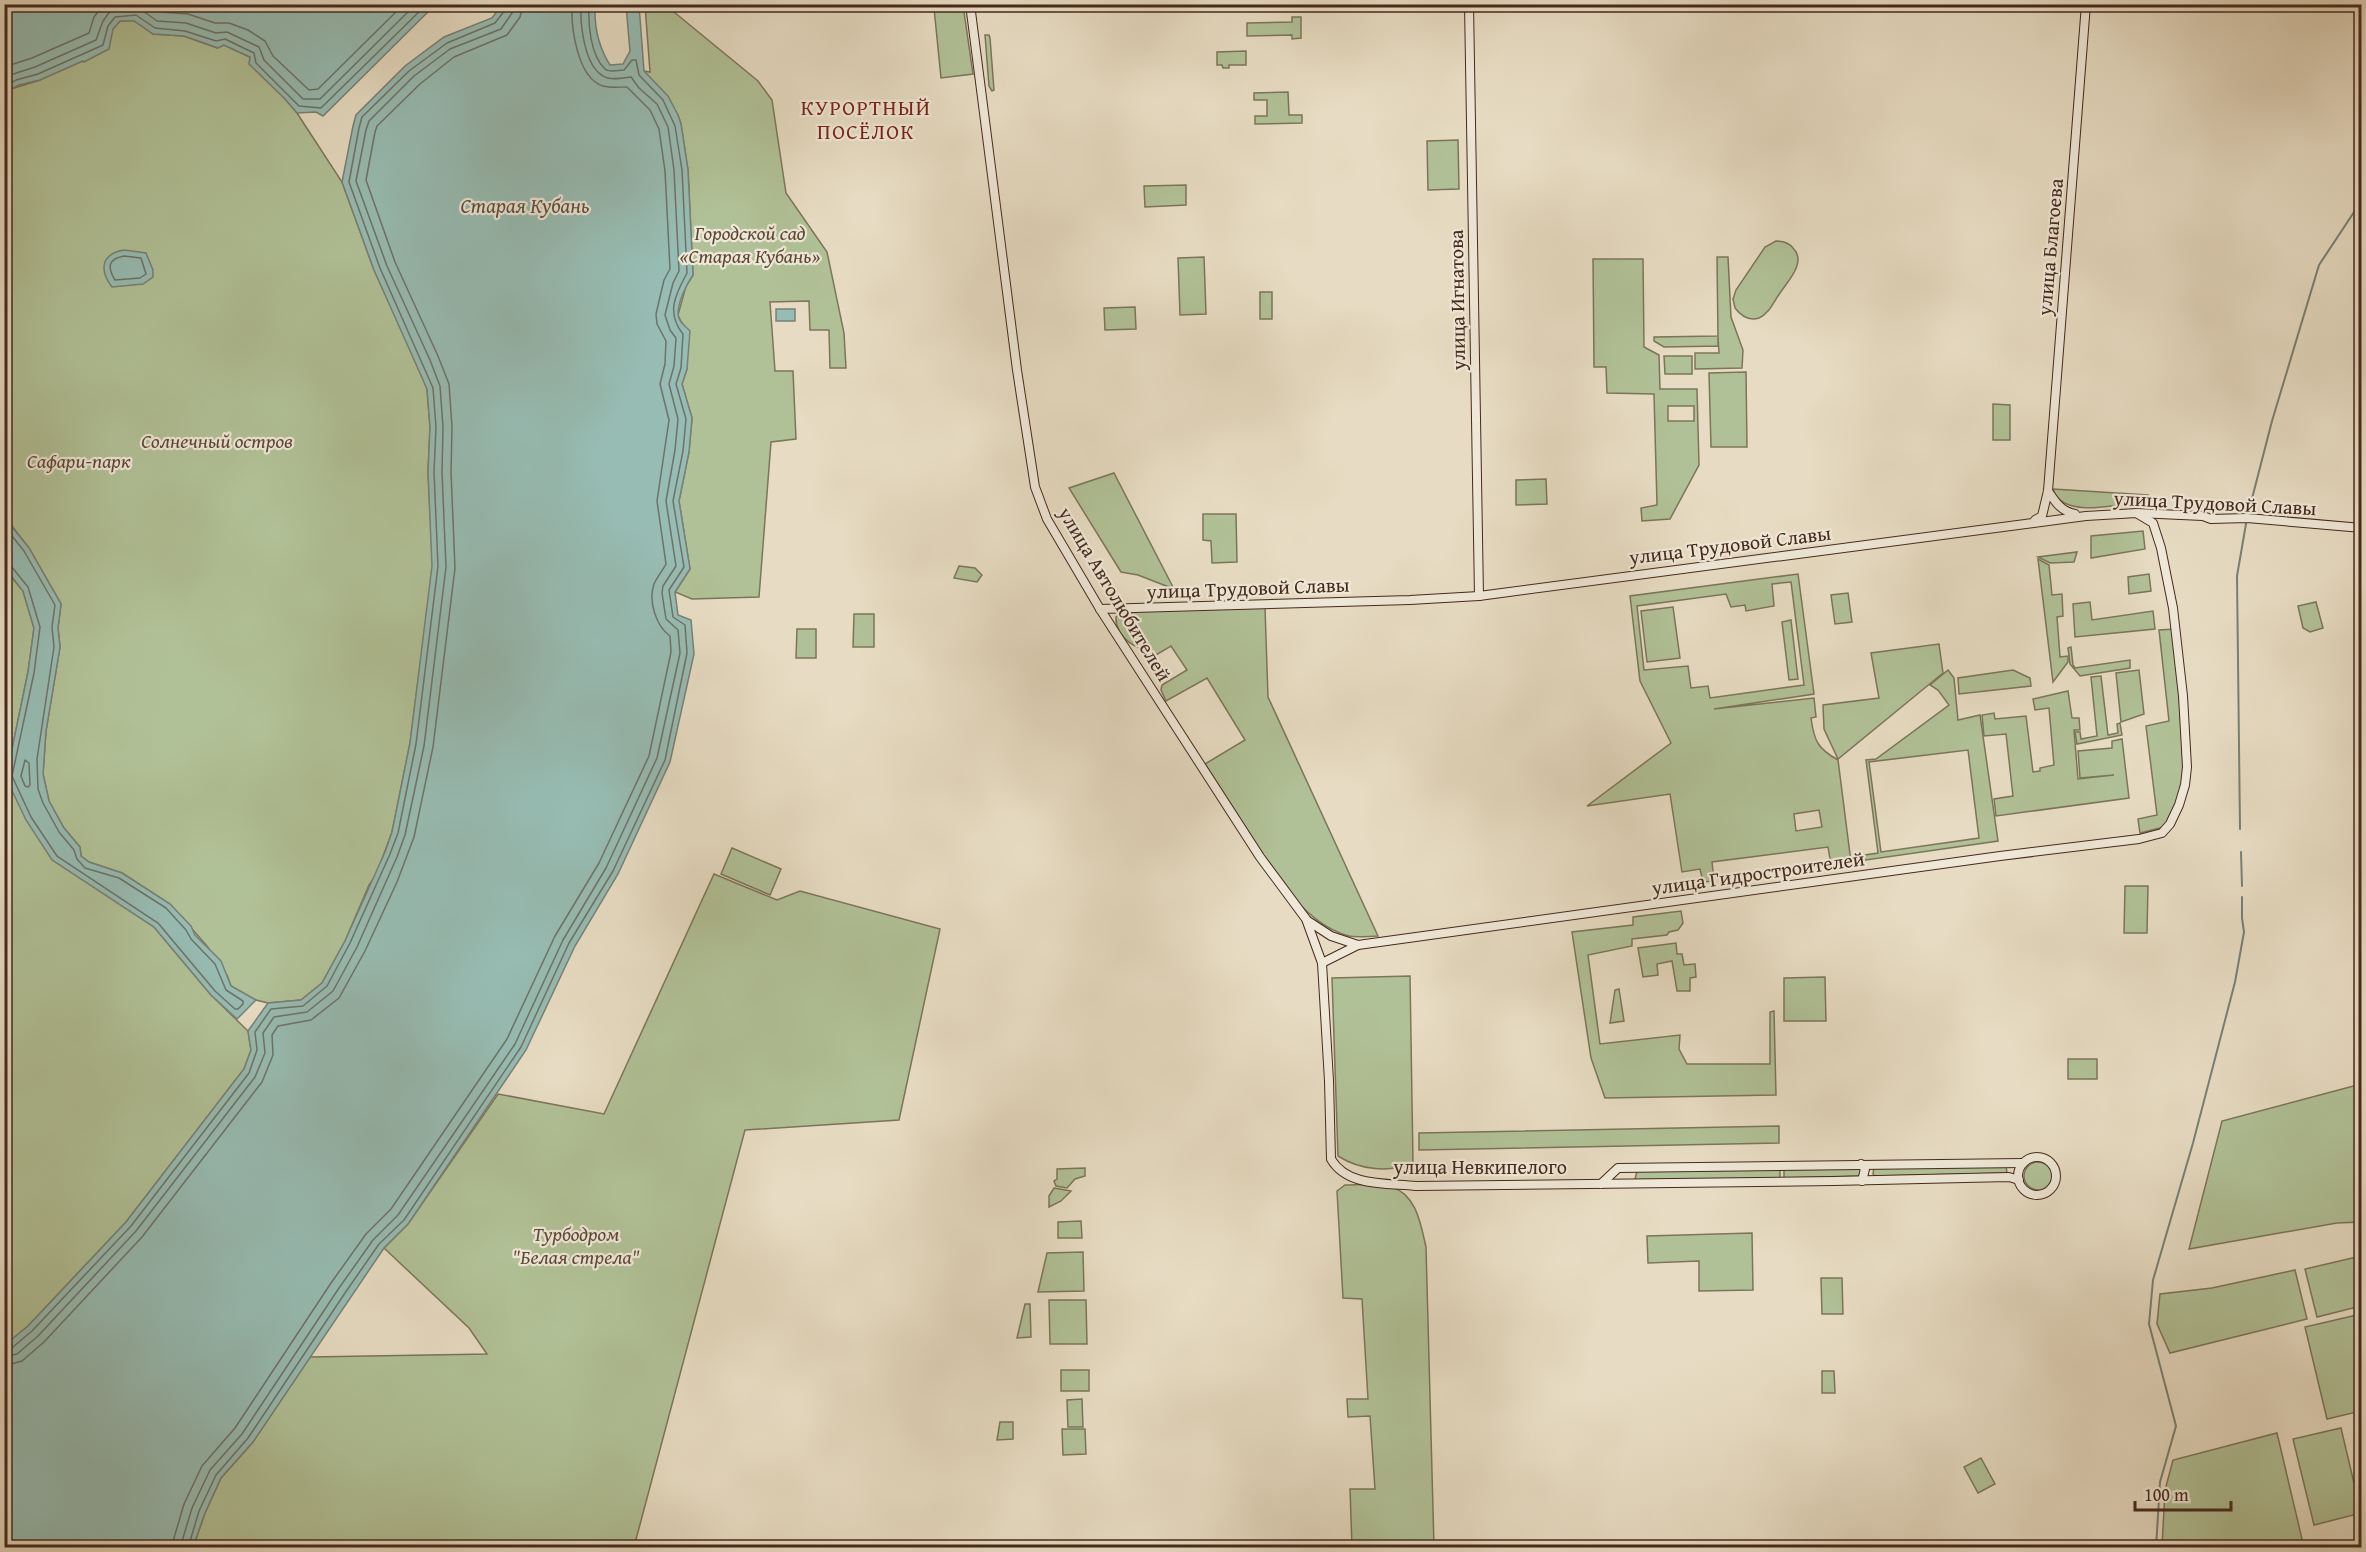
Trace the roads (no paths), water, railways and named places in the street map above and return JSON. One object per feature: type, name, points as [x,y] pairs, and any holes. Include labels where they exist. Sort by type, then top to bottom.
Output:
[{"type":"street","name":"улица Автолюбителей","points":[[970,4],[1017,370],[1035,487],[1047,519],[1101,609],[1260,857],[1306,919],[1322,963],[1331,1159]]},
{"type":"street","name":"улица Игнатова","points":[[1469,4],[1479,596]]},
{"type":"street","name":"улица Благоева","points":[[2025,523],[2042,516],[2048,492],[2086,4]]},
{"type":"street","points":[[2048,492],[2065,512],[2086,516]]},
{"type":"street","name":"улица Трудовой Славы","points":[[1101,609],[1479,596],[2086,516],[2137,513],[2203,516],[2211,519],[2247,518],[2361,528]]},
{"type":"street","name":"улица Гидростроителей","points":[[1322,963],[1358,945],[2000,855],[2139,839],[2162,833],[2170,824],[2185,785],[2187,767],[2183,696],[2173,608],[2161,548],[2152,523],[2137,513]]},
{"type":"street","name":"улица Гидростроителей","points":[[1306,919],[1331,936],[1358,945]]},
{"type":"street","points":[[1600,1184],[1618,1168],[2023,1163],[2034,1157],[2046,1159],[2055,1168],[2056,1180],[2050,1190],[2036,1195],[2027,1192],[2019,1180],[2019,1171],[2023,1163]]},
{"type":"street","name":"улица Невкипелого","points":[[1331,1159],[1344,1175],[1369,1181],[1416,1186],[2009,1177],[2019,1180]]},
{"type":"street","points":[[1861,1164],[1865,1169],[1862,1180]]},
{"type":"street","points":[[1872,1164],[1870,1175],[1873,1180]]},
{"type":"street","points":[[1637,1167],[1633,1173],[1633,1179],[1637,1183]]},
{"type":"water","points":[[5,4],[435,5],[323,116],[316,112],[297,113],[249,64],[250,57],[224,45],[218,48],[184,36],[153,34],[134,21],[120,21],[113,29],[109,49],[40,80],[19,85],[11,89],[5,99]]},
{"type":"water","name":"Старая Кубань","points":[[502,5],[595,5],[598,36],[602,51],[610,65],[623,64],[630,51],[626,5],[639,5],[644,71],[668,96],[681,124],[688,170],[693,275],[679,304],[678,317],[690,331],[687,369],[682,384],[692,418],[689,452],[679,501],[690,569],[675,592],[678,615],[691,620],[694,654],[670,762],[618,874],[575,946],[526,1050],[408,1224],[384,1248],[253,1442],[221,1478],[193,1547],[5,1547],[5,1345],[28,1326],[126,1222],[244,1069],[251,1050],[248,1031],[268,1003],[301,1000],[322,983],[345,941],[392,832],[410,743],[432,566],[428,472],[430,427],[427,389],[374,270],[342,182],[356,115],[405,66],[444,37],[492,18]]},
{"type":"water","points":[[124,250],[146,253],[153,270],[153,277],[143,284],[112,287],[105,275],[104,264],[111,255]]},
{"type":"water","points":[[776,309],[795,309],[795,321],[776,321]]},
{"type":"water","points":[[4,517],[29,548],[61,604],[58,628],[60,647],[46,731],[43,774],[49,801],[64,828],[80,847],[81,856],[89,862],[122,873],[170,904],[191,926],[195,935],[221,961],[231,986],[256,1000],[237,1019],[211,995],[154,927],[52,860],[26,820],[6,778],[28,672],[34,628],[23,591],[5,568]]},
{"type":"waterway","points":[[2240,829],[2237,576],[2247,518],[2272,421],[2319,265],[2362,200]]},
{"type":"waterway","points":[[2241,852],[2242,886]]},
{"type":"waterway","points":[[2156,1548],[2160,1482],[2176,1426],[2149,1324],[2153,1280],[2193,1143],[2235,982],[2244,932],[2242,897]]},
{"type":"district","name":"КУРОРТНЫЙ ПОСЁЛОК","points":[[866,120]]},
{"type":"park label","name":"Городской сад «Старая Кубань»","points":[[750,244]]},
{"type":"park label","name":"Солнечный остров","points":[[217,441]]},
{"type":"park label","name":"Сафари-парк","points":[[79,461]]},
{"type":"park label","name":"Турбодром \"Белая стрела\"","points":[[576,1246]]}]
